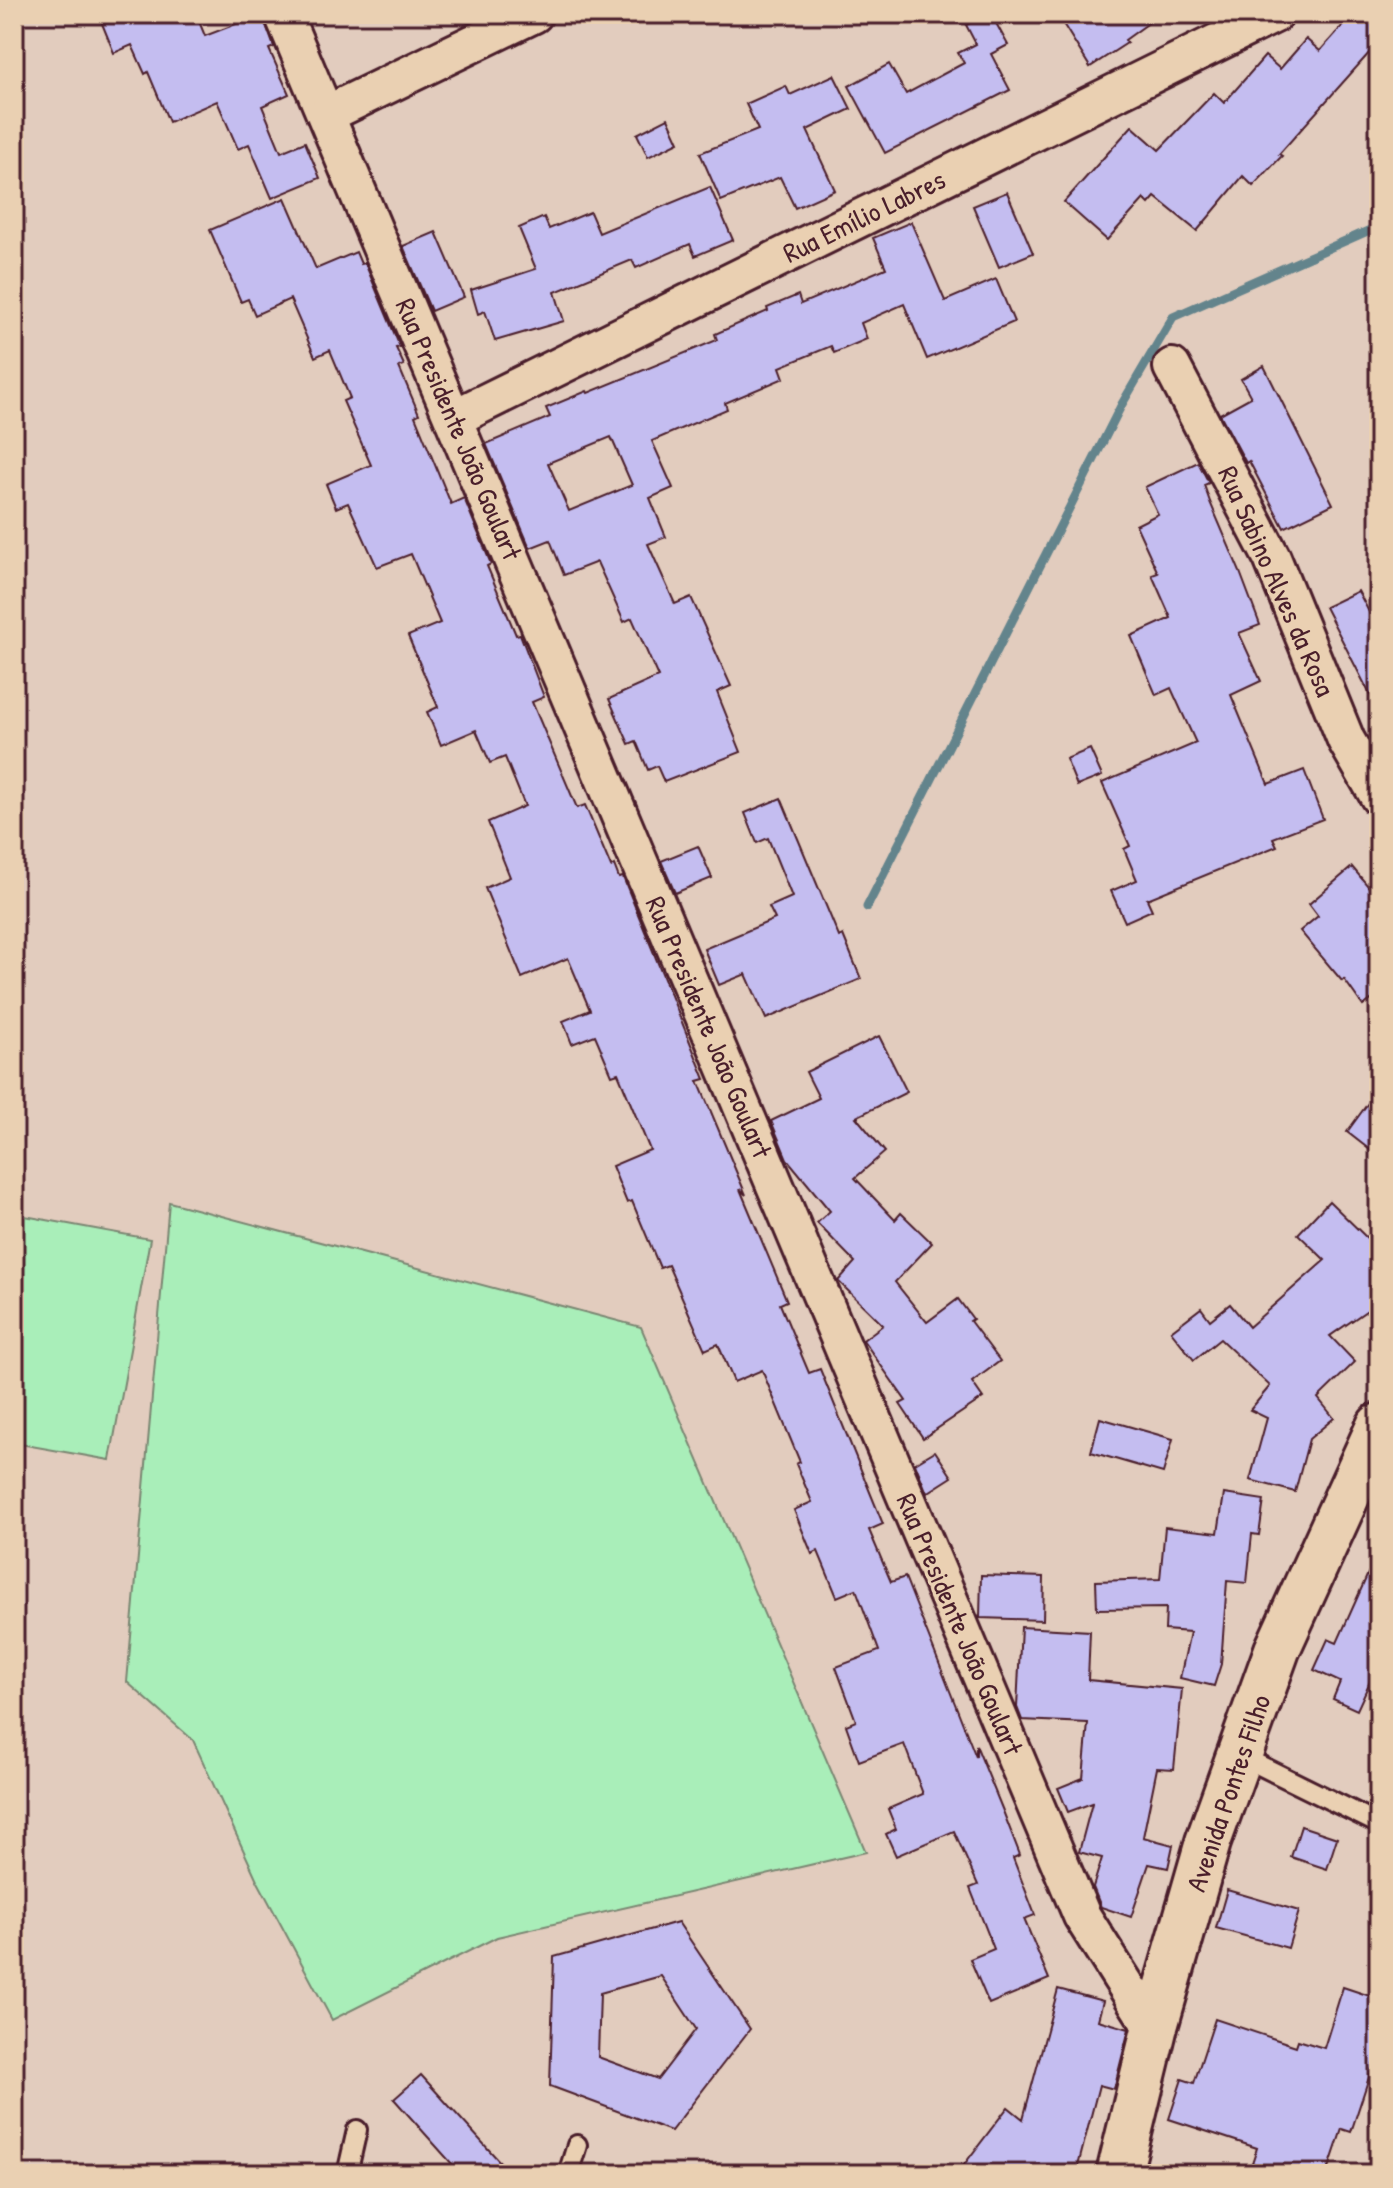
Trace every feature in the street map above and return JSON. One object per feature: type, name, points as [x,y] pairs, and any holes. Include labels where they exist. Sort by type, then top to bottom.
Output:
[{"type":"street","name":"Rua Presidente João Goulart","points":[[283,14],[1082,1916],[1154,2030]]},
{"type":"street","points":[[327,114],[534,14]]},
{"type":"street","name":"Rua Emílio Labres","points":[[454,418],[1275,14]]},
{"type":"street","name":"Rua Sabino Alves da Rosa","points":[[1172,367],[1272,558],[1346,740],[1379,797]]},
{"type":"street","name":"Avenida Pontes Filho","points":[[1119,2174],[1154,2030],[1208,1842],[1277,1650],[1379,1426]]},
{"type":"lane","points":[[1239,1755],[1379,1824]]},
{"type":"lane","points":[[347,2174],[357,2130]]},
{"type":"lane","points":[[568,2174],[577,2145]]},
{"type":"green space","points":[[169,1202],[641,1327],[866,1852],[497,1937],[332,2020],[257,1880],[193,1740],[127,1682]]},
{"type":"green space","points":[[14,1214],[150,1239],[110,1460],[14,1443]]},
{"type":"building","points":[[116,14],[196,14],[205,36],[262,14],[274,47],[269,49],[289,94],[262,106],[281,152],[305,142],[320,178],[272,198],[249,144],[238,149],[217,101],[169,122],[148,72],[145,74],[132,45],[114,53],[101,21]]},
{"type":"building","points":[[991,14],[1008,45],[991,54],[1010,90],[885,153],[849,86],[889,64],[906,94],[964,63],[958,53],[976,44],[966,25]]},
{"type":"building","points":[[1057,14],[1161,14],[1125,40],[1127,43],[1090,67]]},
{"type":"building","points":[[1353,14],[1379,14],[1379,42],[1279,154],[1282,156],[1253,186],[1243,176],[1197,231],[1155,197],[1149,204],[1144,199],[1107,240],[1064,202],[1132,126],[1159,150],[1214,93],[1224,103],[1265,56],[1280,69],[1306,39],[1320,51]]},
{"type":"building","points":[[834,75],[851,109],[807,130],[835,190],[795,208],[780,177],[721,201],[700,153],[758,130],[746,104],[786,86],[790,95]]},
{"type":"building","points":[[668,118],[679,142],[648,157],[637,134]]},
{"type":"building","points":[[710,187],[733,240],[695,256],[690,244],[636,268],[632,260],[555,292],[564,321],[495,341],[485,311],[478,314],[471,290],[536,269],[519,228],[544,217],[549,229],[590,212],[599,233]]},
{"type":"building","points":[[1007,192],[1033,253],[999,267],[973,206]]},
{"type":"building","points":[[285,198],[316,269],[356,252],[361,264],[365,263],[400,347],[396,348],[404,365],[399,367],[419,414],[415,416],[451,504],[464,498],[491,564],[487,566],[516,635],[520,634],[544,697],[532,702],[577,808],[585,805],[611,867],[614,865],[619,878],[623,877],[705,1079],[698,1081],[787,1301],[780,1304],[809,1373],[820,1369],[883,1524],[869,1530],[891,1582],[905,1577],[976,1757],[976,1745],[1003,1811],[1020,1855],[1013,1858],[1035,1915],[1024,1919],[1049,1979],[989,2004],[970,1959],[994,1949],[970,1888],[978,1885],[954,1831],[896,1856],[886,1834],[896,1829],[888,1809],[923,1794],[904,1744],[859,1761],[846,1725],[856,1721],[836,1667],[879,1651],[856,1589],[837,1597],[818,1551],[812,1554],[794,1510],[812,1502],[796,1464],[800,1462],[762,1370],[734,1382],[718,1344],[705,1350],[668,1265],[660,1268],[632,1201],[627,1203],[612,1166],[650,1150],[618,1073],[612,1075],[595,1035],[572,1044],[563,1021],[590,1010],[568,958],[522,978],[485,888],[510,877],[488,822],[525,806],[505,757],[490,763],[476,730],[441,745],[427,712],[438,707],[408,636],[440,623],[411,554],[377,567],[348,503],[336,508],[326,484],[371,465],[343,401],[350,398],[330,350],[315,357],[290,299],[255,315],[248,299],[241,302],[210,230]]},
{"type":"building","points":[[911,222],[945,301],[996,279],[1014,322],[927,359],[904,304],[861,323],[867,339],[834,353],[831,346],[780,367],[784,378],[725,403],[727,409],[652,441],[673,488],[650,498],[666,537],[648,544],[675,604],[691,597],[731,686],[717,692],[741,752],[664,782],[657,766],[648,770],[636,741],[629,744],[609,699],[658,677],[632,618],[624,622],[597,562],[564,575],[550,540],[530,548],[486,444],[550,417],[546,408],[717,340],[715,334],[768,311],[767,308],[798,295],[801,304],[886,268],[873,238]],"holes":[[[611,437],[632,485],[569,511],[548,463]]]},
{"type":"building","points":[[436,232],[464,297],[431,311],[403,246]]},
{"type":"building","points":[[1264,366],[1333,504],[1284,528],[1220,414],[1251,397],[1241,379]]},
{"type":"building","points":[[1198,462],[1209,483],[1204,485],[1210,502],[1260,625],[1239,633],[1261,681],[1231,695],[1268,784],[1304,770],[1323,819],[1273,838],[1277,846],[1147,899],[1152,910],[1125,922],[1111,891],[1137,880],[1124,849],[1130,846],[1102,783],[1196,743],[1171,688],[1156,695],[1131,636],[1171,618],[1152,575],[1158,573],[1136,525],[1158,514],[1145,487]]},
{"type":"building","points":[[1358,591],[1379,631],[1379,712],[1325,607]]},
{"type":"building","points":[[1090,749],[1102,776],[1077,786],[1066,759]]},
{"type":"building","points":[[781,798],[839,937],[843,935],[861,979],[766,1019],[746,974],[719,985],[704,949],[775,919],[769,907],[792,897],[768,838],[757,843],[745,813]]},
{"type":"building","points":[[698,846],[712,878],[675,893],[661,861]]},
{"type":"building","points":[[1352,867],[1379,899],[1379,994],[1363,1006],[1344,979],[1342,981],[1300,931],[1318,916],[1309,904]]},
{"type":"building","points":[[879,1036],[907,1092],[856,1117],[885,1152],[855,1178],[895,1220],[901,1213],[932,1243],[895,1282],[927,1322],[958,1299],[973,1319],[970,1321],[1000,1361],[972,1382],[983,1398],[923,1438],[900,1404],[906,1401],[863,1340],[883,1325],[838,1281],[855,1262],[817,1223],[830,1211],[787,1159],[771,1121],[819,1098],[806,1072]]},
{"type":"building","points":[[1379,1088],[1379,1157],[1347,1132]]},
{"type":"building","points":[[1329,1201],[1370,1241],[1379,1258],[1379,1302],[1330,1336],[1355,1362],[1318,1398],[1334,1418],[1309,1439],[1295,1492],[1250,1480],[1267,1418],[1250,1410],[1270,1386],[1220,1339],[1194,1360],[1171,1331],[1201,1308],[1210,1320],[1230,1304],[1249,1327],[1325,1260],[1298,1234]]},
{"type":"building","points":[[1100,1418],[1173,1439],[1163,1473],[1091,1452]]},
{"type":"building","points":[[935,1451],[952,1477],[927,1493],[915,1463]]},
{"type":"building","points":[[1224,1494],[1264,1500],[1259,1535],[1252,1534],[1247,1583],[1227,1581],[1221,1664],[1214,1686],[1180,1678],[1190,1632],[1165,1630],[1166,1608],[1097,1609],[1096,1581],[1160,1579],[1165,1527],[1218,1533]]},
{"type":"building","points":[[1379,1549],[1379,1662],[1357,1710],[1333,1699],[1340,1682],[1314,1670],[1328,1639],[1337,1643]]},
{"type":"building","points":[[981,1575],[1044,1577],[1043,1620],[980,1618]]},
{"type":"building","points":[[1021,1627],[1090,1631],[1088,1680],[1182,1689],[1174,1769],[1157,1768],[1143,1837],[1173,1845],[1168,1868],[1149,1864],[1131,1917],[1101,1907],[1093,1887],[1102,1858],[1079,1852],[1092,1803],[1068,1812],[1058,1788],[1083,1778],[1088,1723],[1022,1720],[1017,1707]]},
{"type":"building","points":[[1301,1826],[1337,1838],[1327,1869],[1291,1857]]},
{"type":"building","points":[[1227,1890],[1299,1911],[1288,1948],[1216,1928]]},
{"type":"building","points":[[678,1922],[750,2029],[671,2131],[550,2086],[554,1957]],"holes":[[[661,1976],[696,2029],[658,2079],[598,2057],[600,1993]]]},
{"type":"building","points":[[1343,1987],[1379,1999],[1379,2047],[1351,2132],[1342,2129],[1327,2174],[1283,2174],[1252,2163],[1257,2148],[1169,2119],[1182,2079],[1194,2083],[1215,2019],[1296,2046],[1298,2040],[1324,2048]]},
{"type":"building","points":[[1058,1989],[1103,2001],[1098,2020],[1129,2029],[1114,2089],[1099,2085],[1076,2174],[957,2174],[1008,2107],[1023,2119]]},
{"type":"building","points":[[421,2075],[511,2174],[461,2174],[394,2099]]},
{"type":"waterway","points":[[867,907],[1122,404],[1173,317],[1379,226]]}]
